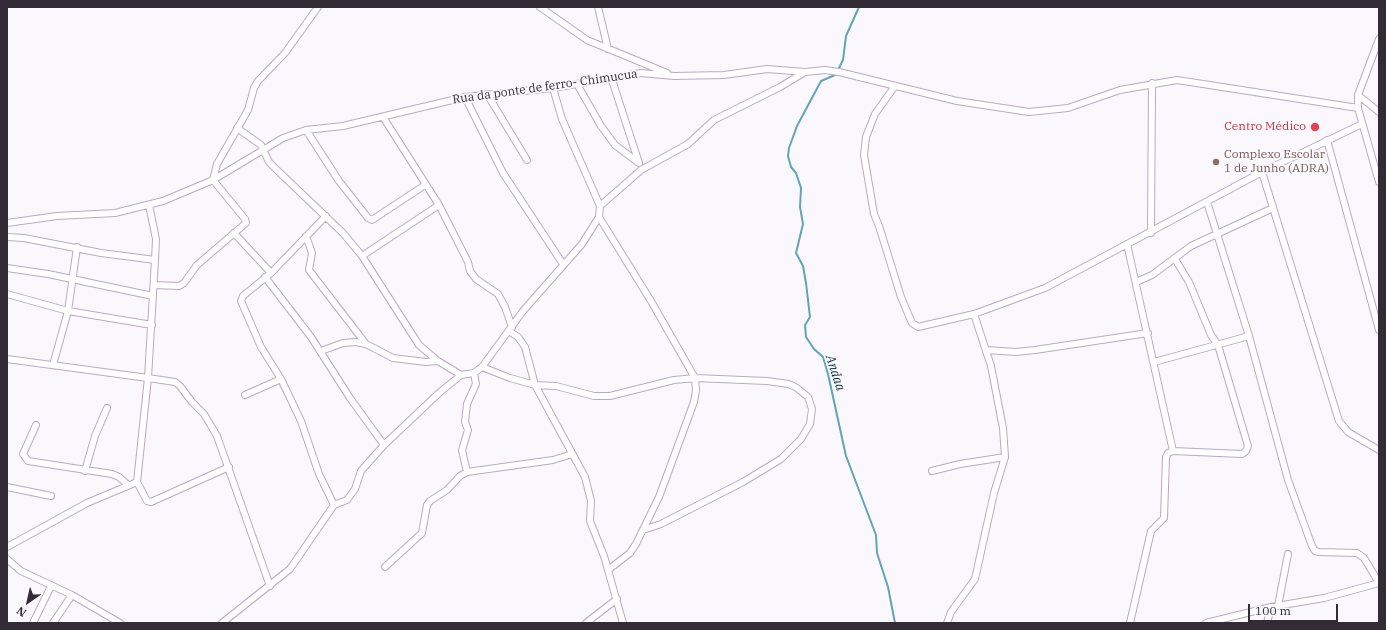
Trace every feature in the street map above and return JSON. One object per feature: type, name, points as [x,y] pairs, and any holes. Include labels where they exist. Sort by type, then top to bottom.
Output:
[{"type":"street","points":[[154,286],[179,286],[184,283],[197,265],[247,221],[213,180],[217,164],[248,110],[254,88],[258,81],[285,53],[318,7]]},
{"type":"street","points":[[540,7],[587,40],[674,76]]},
{"type":"street","points":[[598,7],[608,49]]},
{"type":"street","points":[[1379,39],[1358,95],[1358,108],[1379,182]]},
{"type":"street","name":"Rua da ponte de ferro- Chimucua","points":[[7,223],[57,216],[115,213],[149,204],[213,180],[282,138],[306,130],[343,126],[383,118],[465,97],[553,88],[611,77],[642,73],[674,76],[724,76],[767,69],[805,72],[826,70],[957,101],[1029,112],[1068,108],[1120,90],[1152,83],[1177,80],[1358,108]]},
{"type":"street","points":[[600,206],[641,170],[688,144],[714,120],[780,87],[805,72]]},
{"type":"street","points":[[611,77],[641,170]]},
{"type":"street","points":[[1151,233],[1152,83]]},
{"type":"street","points":[[577,84],[601,126],[615,145],[639,163]]},
{"type":"street","points":[[895,86],[875,114],[866,137],[864,155],[874,214],[880,226],[901,297],[912,324],[918,327],[974,314],[1045,288],[1127,244],[1151,233],[1262,172],[1362,124]]},
{"type":"street","points":[[222,623],[290,569],[334,505],[346,500],[355,489],[361,471],[384,445],[439,393],[461,375],[474,373],[482,367],[523,311],[582,244],[599,217],[600,206],[562,119],[553,88]]},
{"type":"street","points":[[487,94],[527,160]]},
{"type":"street","points":[[1358,95],[1379,112]]},
{"type":"street","points":[[465,97],[503,173],[563,264]]},
{"type":"street","points":[[383,118],[439,205],[468,262],[470,271],[476,279],[498,294],[505,307],[510,329],[525,347],[535,385],[585,476],[589,487],[590,522],[608,570],[623,623]]},
{"type":"street","points":[[237,128],[258,142],[269,162],[343,233],[362,256],[419,346],[438,361],[461,375]]},
{"type":"street","points":[[306,130],[339,181],[368,218],[372,220],[425,184]]},
{"type":"street","points":[[1327,140],[1379,330]]},
{"type":"street","points":[[1262,172],[1338,422],[1348,432],[1379,450]]},
{"type":"street","points":[[1206,623],[1271,607],[1324,598],[1379,583],[1364,558],[1357,553],[1319,552],[1315,551],[1312,546],[1282,460],[1249,336],[1207,202]]},
{"type":"street","points":[[149,204],[156,239],[154,286],[148,378],[137,482],[147,501],[151,502],[229,467]]},
{"type":"street","points":[[362,256],[439,205]]},
{"type":"street","points":[[1136,282],[1152,275],[1175,260],[1192,246],[1273,208]]},
{"type":"street","points":[[326,216],[271,273],[243,296],[242,305],[261,347],[281,379],[301,421],[319,474],[334,505]]},
{"type":"street","points":[[599,217],[651,301],[695,378],[696,390],[694,402],[658,497],[643,530],[630,553],[608,570]]},
{"type":"street","points":[[234,233],[271,273]]},
{"type":"street","points":[[7,236],[77,247],[108,254],[155,260]]},
{"type":"street","points":[[306,236],[312,253],[309,270],[366,344]]},
{"type":"street","points":[[1127,244],[1173,451]]},
{"type":"street","points":[[53,365],[68,311],[77,247]]},
{"type":"street","points":[[1130,623],[1151,531],[1164,518],[1166,458],[1168,453],[1173,451],[1242,454],[1246,452],[1248,446],[1218,345],[1211,335],[1188,282],[1175,260]]},
{"type":"street","points":[[7,268],[72,279],[153,296]]},
{"type":"street","points":[[265,277],[321,351],[350,398],[384,445]]},
{"type":"street","points":[[7,294],[68,311],[152,325]]},
{"type":"street","points":[[948,623],[951,612],[975,579],[994,493],[1005,457],[1003,428],[986,350],[974,314]]},
{"type":"street","points":[[986,350],[1016,352],[1148,333]]},
{"type":"street","points":[[1154,362],[1249,336]]},
{"type":"street","points":[[321,351],[343,343],[355,342],[366,344],[393,358],[426,362],[438,361]]},
{"type":"street","points":[[7,359],[175,382],[180,386],[192,402],[208,419],[217,436],[270,586]]},
{"type":"street","points":[[482,367],[510,378],[535,385],[556,386],[594,396],[610,396],[656,383],[695,378],[767,381],[789,384],[798,388],[808,397],[812,409],[810,424],[801,439],[781,460],[743,482],[668,521],[643,530]]},
{"type":"street","points":[[467,472],[462,450],[468,430],[465,422],[467,404],[476,384],[474,373]]},
{"type":"street","points":[[245,395],[281,379]]},
{"type":"street","points":[[85,471],[95,436],[107,408]]},
{"type":"street","points":[[36,425],[23,454],[25,459],[32,462],[112,474],[119,477],[128,485]]},
{"type":"street","points":[[385,567],[422,533],[427,505],[430,501],[446,490],[460,476],[467,472],[553,460],[572,454]]},
{"type":"street","points":[[932,471],[960,464],[1005,457]]},
{"type":"street","points":[[7,547],[87,503],[137,482]]},
{"type":"street","points":[[7,487],[51,496]]},
{"type":"street","points":[[1278,606],[1288,554]]},
{"type":"street","points":[[7,559],[21,571],[72,595],[118,622]]},
{"type":"street","points":[[33,623],[51,586]]},
{"type":"street","points":[[53,623],[72,595]]},
{"type":"street","points":[[586,623],[617,599]]},
{"type":"street","points":[[1267,623],[1271,607]]},
{"type":"waterway","name":"Andaa","points":[[839,68],[843,60],[846,36],[859,7]]},
{"type":"waterway","name":"Andaa","points":[[835,75],[821,81],[797,126],[789,148],[788,156],[791,167],[796,173],[801,188],[800,207],[803,224],[796,253],[803,266],[806,283],[810,317],[805,325],[806,337],[814,349],[823,357],[846,456],[876,535],[877,553],[888,587],[895,623]]},
{"type":"place","name":"Centro Médico","points":[[1315,127]]},
{"type":"place","name":"Complexo Escolar 1 de Junho (ADRA)","points":[[1216,162]]}]
